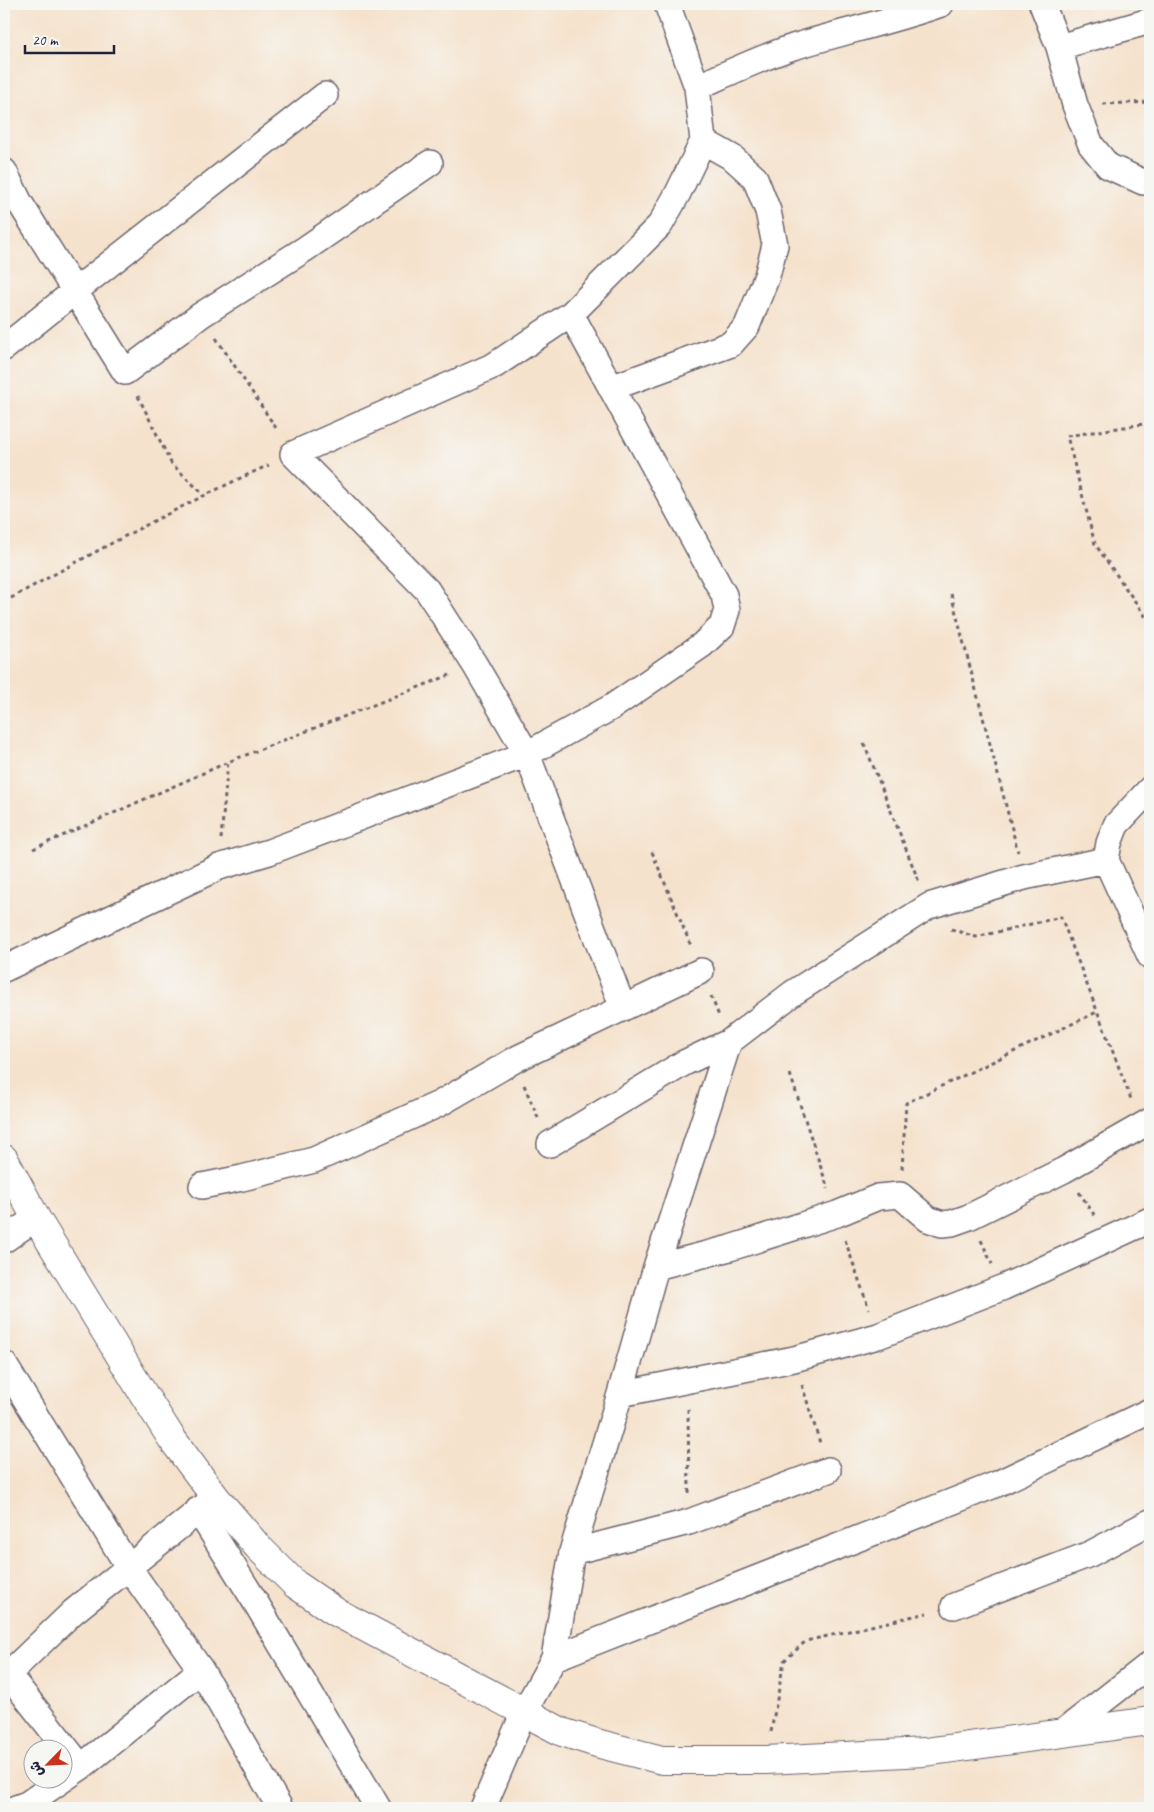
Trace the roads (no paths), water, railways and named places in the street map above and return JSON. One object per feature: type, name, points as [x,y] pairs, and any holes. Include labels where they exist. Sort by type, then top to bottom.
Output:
[{"type":"main road","points":[[4,1159],[36,1218],[140,1390],[172,1439],[207,1504],[258,1547],[295,1584],[336,1612],[562,1732],[662,1760],[766,1760],[925,1752],[1150,1721]]},
{"type":"street","points":[[624,1008],[527,754],[475,665],[427,590],[293,454],[495,365],[571,314],[660,225],[703,141],[697,87],[667,4]]},
{"type":"street","points":[[697,87],[750,63],[791,48],[941,4]]},
{"type":"street","points":[[1042,4],[1059,47],[1075,105],[1091,145],[1108,166],[1143,182],[1150,181]]},
{"type":"street","points":[[1059,47],[1150,21]]},
{"type":"street","points":[[4,348],[75,290],[325,95]]},
{"type":"street","points":[[611,388],[731,344],[747,326],[767,276],[774,245],[768,211],[755,178],[733,158],[703,141]]},
{"type":"street","points":[[4,171],[12,208],[75,290],[125,372],[201,315],[305,249],[430,163]]},
{"type":"street","points":[[4,969],[219,867],[270,852],[527,754],[612,707],[702,645],[722,626],[727,610],[724,595],[571,314]]},
{"type":"street","points":[[1150,789],[1116,825],[1109,842],[1106,860],[1150,956]]},
{"type":"street","points":[[550,1144],[684,1063],[729,1042],[793,993],[929,906],[1024,876],[1106,860]]},
{"type":"street","points":[[202,1186],[314,1160],[439,1104],[518,1058],[701,971]]},
{"type":"street","points":[[483,1808],[524,1712],[554,1658],[572,1552],[656,1267],[729,1042]]},
{"type":"street","points":[[656,1267],[730,1248],[837,1214],[878,1197],[900,1195],[928,1219],[942,1224],[952,1223],[969,1217],[1064,1170],[1146,1124]]},
{"type":"street","points":[[4,1240],[36,1218]]},
{"type":"street","points":[[620,1394],[794,1359],[878,1336],[1004,1288],[1150,1220]]},
{"type":"street","points":[[4,1364],[129,1568],[201,1670],[280,1808]]},
{"type":"street","points":[[554,1658],[997,1484],[1150,1411]]},
{"type":"street","points":[[572,1552],[689,1522],[828,1470]]},
{"type":"street","points":[[81,1767],[5,1673],[74,1612],[207,1504],[256,1603],[378,1808]]},
{"type":"street","points":[[954,1606],[1090,1554],[1150,1522]]},
{"type":"street","points":[[1063,1732],[1150,1664]]},
{"type":"street","points":[[16,1808],[26,1804],[81,1767],[201,1670]]},
{"type":"street","points":[[4,1805],[7,1808]]}]
